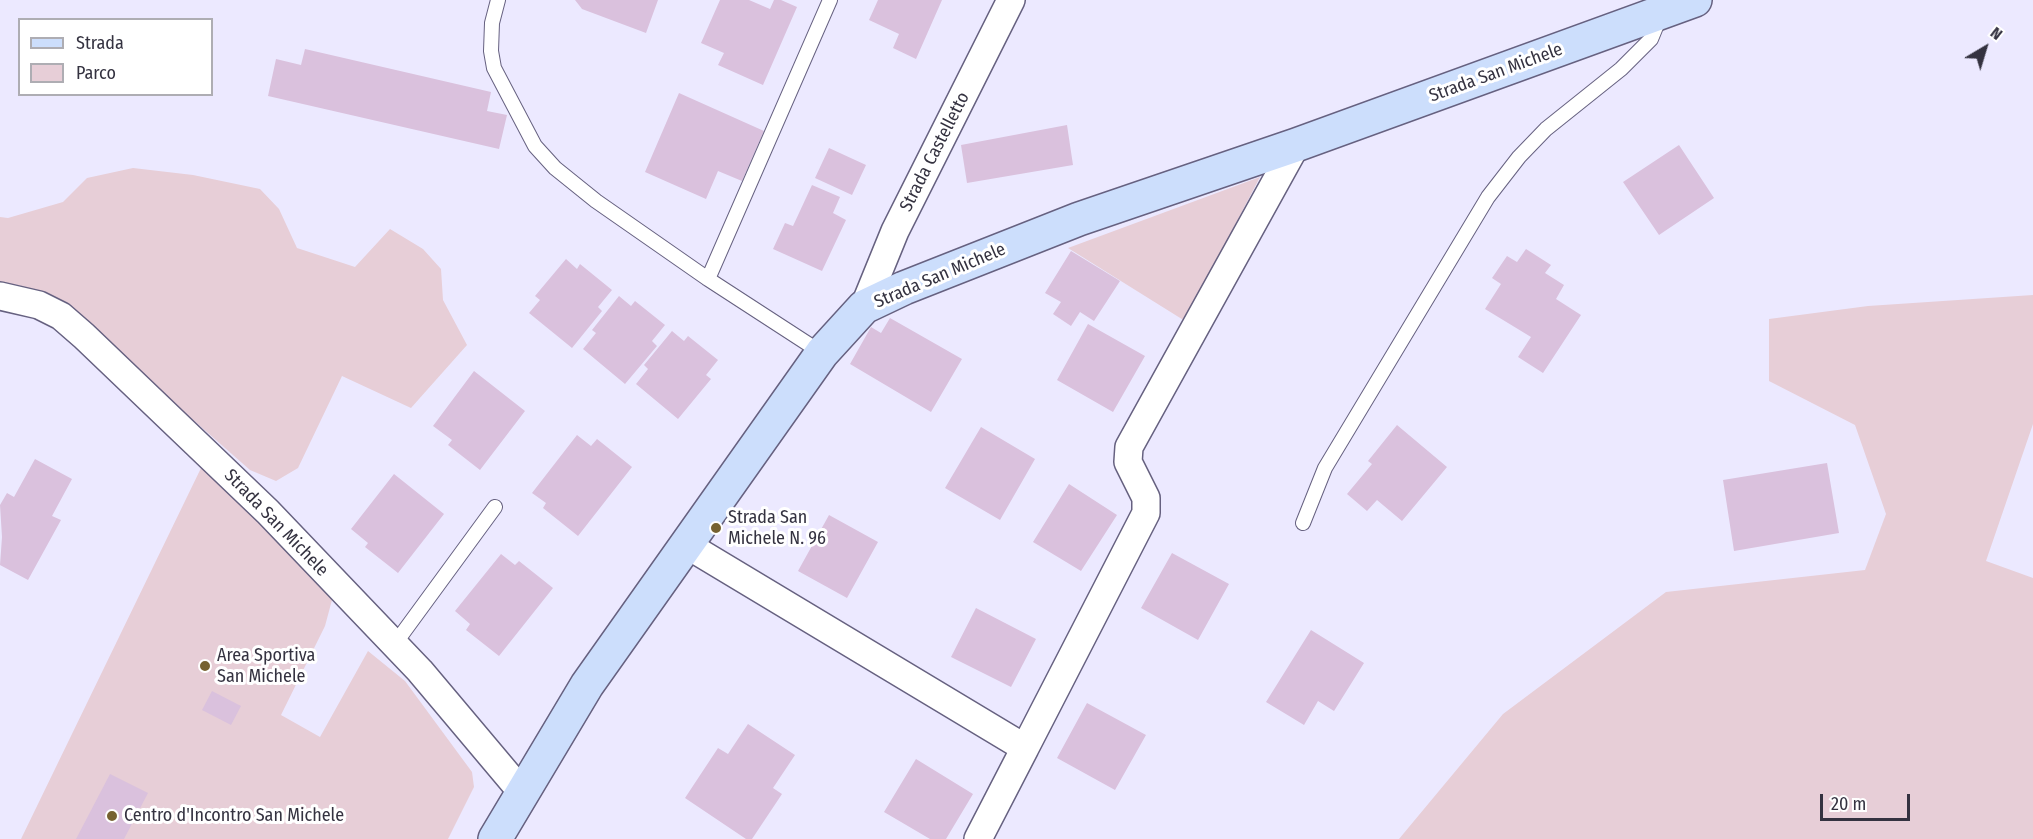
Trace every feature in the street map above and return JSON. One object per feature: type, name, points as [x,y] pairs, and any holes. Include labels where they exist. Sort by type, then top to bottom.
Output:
[{"type":"street","name":"Strada Castelletto","points":[[864,308],[895,231],[1011,0]]},
{"type":"street","name":"Strada San Michele","points":[[495,839],[521,791],[587,685],[822,353],[864,308],[904,288],[1079,219],[1296,145],[1695,0]]},
{"type":"street","points":[[978,839],[1146,513],[1146,498],[1128,462],[1129,447],[1296,145]]},
{"type":"street","name":"Strada San Michele","points":[[0,296],[39,304],[61,316],[84,336],[268,512],[394,645],[521,791]]},
{"type":"street","points":[[687,545],[1025,748]]},
{"type":"lane","points":[[498,0],[492,24],[491,51],[494,68],[535,146],[555,168],[596,201],[708,279],[822,353]]},
{"type":"lane","points":[[708,279],[830,0]]},
{"type":"lane","points":[[1303,523],[1325,468],[1488,197],[1519,157],[1546,129],[1622,69],[1651,39],[1662,13]]},
{"type":"lane","points":[[394,645],[495,507]]},
{"type":"green space","points":[[133,168],[193,175],[260,189],[279,209],[297,248],[355,267],[390,229],[423,249],[441,269],[443,300],[467,345],[411,408],[342,376],[298,468],[276,481],[250,470],[67,309],[19,285],[0,284],[0,217],[8,218],[63,202],[87,178]]},
{"type":"green space","points":[[1260,177],[1185,321],[1068,248]]},
{"type":"green space","points":[[2033,295],[2033,424],[1986,561],[2033,578],[2033,839],[1399,839],[1503,714],[1666,592],[1865,570],[1886,514],[1855,425],[1769,381],[1769,319],[1868,306]]},
{"type":"green space","name":"Area Sportiva San Michele","points":[[202,466],[255,516],[332,600],[325,626],[281,715],[320,737],[368,651],[405,681],[472,772],[474,787],[448,839],[21,839]]},
{"type":"building","points":[[575,0],[658,0],[646,33],[582,9]]},
{"type":"building","points":[[720,0],[749,0],[770,9],[774,0],[781,0],[797,7],[763,85],[718,65],[724,53],[701,43]]},
{"type":"building","points":[[878,0],[942,0],[916,59],[893,48],[899,34],[869,20]]},
{"type":"building","points":[[305,49],[491,92],[487,111],[507,115],[499,149],[268,96],[276,59],[301,65]]},
{"type":"building","points":[[679,93],[764,131],[742,181],[718,171],[706,199],[645,172]]},
{"type":"building","points":[[1067,125],[1073,165],[967,183],[961,145]]},
{"type":"building","points":[[1679,145],[1714,198],[1659,235],[1623,182]]},
{"type":"building","points":[[829,148],[866,165],[852,195],[815,178]]},
{"type":"building","points":[[812,185],[840,197],[833,213],[846,220],[822,271],[773,249],[785,223],[793,226]]},
{"type":"building","points":[[1526,249],[1551,265],[1545,273],[1564,285],[1556,299],[1581,315],[1543,373],[1518,357],[1531,337],[1485,309],[1501,284],[1492,278],[1507,256],[1517,262]]},
{"type":"building","points":[[1071,251],[1120,281],[1094,321],[1080,312],[1071,326],[1053,314],[1061,302],[1045,293]]},
{"type":"building","points":[[566,259],[577,269],[580,264],[612,290],[598,307],[602,311],[572,348],[529,313],[540,300],[535,296]]},
{"type":"building","points":[[619,296],[631,306],[635,301],[665,325],[652,341],[657,346],[625,384],[583,349],[596,333],[592,330]]},
{"type":"building","points":[[890,318],[962,359],[931,412],[850,364],[871,327],[881,333]]},
{"type":"building","points":[[1088,324],[1145,356],[1113,412],[1057,380]]},
{"type":"building","points":[[672,331],[684,341],[688,336],[718,360],[706,375],[711,379],[678,419],[636,384],[648,369],[644,365]]},
{"type":"building","points":[[474,371],[525,411],[480,470],[448,445],[452,440],[433,426]]},
{"type":"building","points":[[1397,425],[1447,467],[1402,521],[1377,500],[1367,511],[1347,494],[1372,464],[1368,461]]},
{"type":"building","points":[[981,427],[1035,459],[1000,520],[945,488]]},
{"type":"building","points":[[577,435],[591,446],[597,439],[632,467],[578,536],[543,508],[546,503],[532,493]]},
{"type":"building","points":[[35,459],[72,479],[52,516],[61,520],[28,580],[0,565],[2,537],[0,505],[7,493],[14,497]]},
{"type":"building","points":[[1827,463],[1839,533],[1734,551],[1723,480]]},
{"type":"building","points":[[394,474],[444,514],[398,573],[365,547],[368,543],[351,529]]},
{"type":"building","points":[[1069,484],[1117,515],[1081,571],[1033,542]]},
{"type":"building","points":[[829,515],[878,542],[847,598],[798,571]]},
{"type":"building","points":[[1172,553],[1229,584],[1198,640],[1141,608]]},
{"type":"building","points":[[501,554],[515,565],[519,561],[553,588],[499,656],[466,630],[470,624],[455,611]]},
{"type":"building","points":[[976,608],[1036,639],[1011,687],[951,657]]},
{"type":"building","points":[[1311,630],[1364,663],[1334,711],[1318,701],[1304,725],[1266,702]]},
{"type":"building","points":[[212,691],[241,706],[231,725],[202,710]]},
{"type":"building","points":[[1087,703],[1146,735],[1115,790],[1057,758]]},
{"type":"building","points":[[748,724],[795,755],[773,788],[782,794],[752,839],[746,839],[685,798],[718,748],[728,754]]},
{"type":"building","points":[[916,759],[973,794],[946,839],[930,839],[884,812]]},
{"type":"building","name":"Centro d'Incontro San Michele","points":[[110,774],[148,793],[124,839],[76,839]]},
{"type":"place","name":"Strada San Michele N. 96","points":[[716,528]]},
{"type":"place","name":"Area Sportiva San Michele","points":[[205,666]]},
{"type":"place","name":"Centro d'Incontro San Michele","points":[[112,816]]}]
